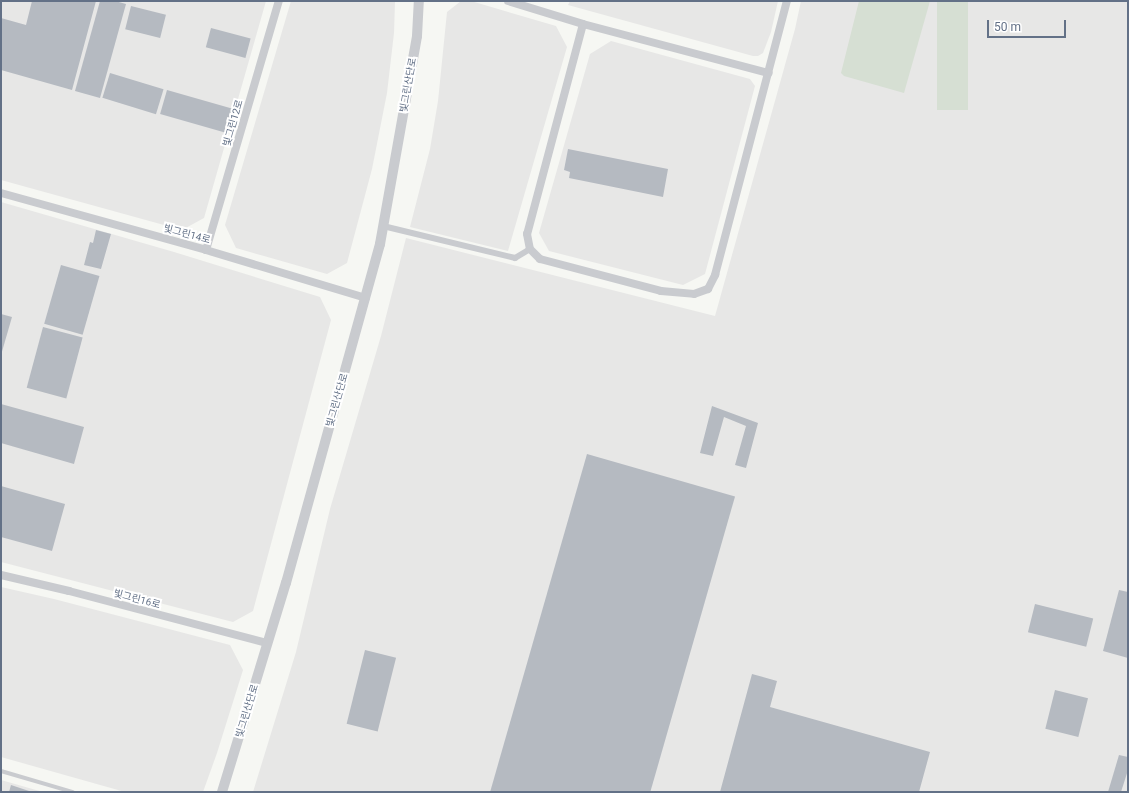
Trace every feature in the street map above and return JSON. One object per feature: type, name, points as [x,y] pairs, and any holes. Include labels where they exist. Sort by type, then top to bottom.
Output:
[{"type":"street","name":"빛그린12로","points":[[206,250],[279,1]]},
{"type":"street","name":"빛그린산단로","points":[[222,792],[267,643],[366,298],[383,226],[417,36],[419,1]]},
{"type":"street","points":[[508,1],[583,24],[769,73]]},
{"type":"street","points":[[583,24],[527,234],[530,249],[540,259],[661,291],[694,294],[708,289],[715,275],[787,1]]},
{"type":"street","name":"빛그린14로","points":[[1,193],[206,250],[366,298]]},
{"type":"street","points":[[383,226],[515,258],[530,249]]},
{"type":"street","name":"빛그린16로","points":[[1,575],[69,591],[267,643]]},
{"type":"lane","points":[[1,771],[73,792]]},
{"type":"shaded area","points":[[1,1],[266,1],[204,218],[182,230],[1,180]]},
{"type":"shaded area","points":[[291,1],[395,1],[394,33],[387,93],[372,169],[347,263],[327,274],[236,248],[225,225]]},
{"type":"shaded area","points":[[461,1],[471,1],[556,26],[567,47],[508,251],[410,227],[430,149],[438,101],[447,12]]},
{"type":"shaded area","points":[[570,1],[778,1],[771,32],[763,53],[758,56],[753,56],[568,5]]},
{"type":"shaded area","points":[[801,1],[1128,1],[1128,792],[253,792],[296,652],[330,509],[381,336],[406,238],[715,316],[795,29]]},
{"type":"shaded area","points":[[859,1],[930,1],[904,93],[844,76],[841,73]]},
{"type":"shaded area","points":[[937,1],[968,1],[968,110],[937,110]]},
{"type":"shaded area","points":[[611,41],[750,79],[755,86],[705,274],[683,285],[549,251],[539,233],[590,54]]},
{"type":"shaded area","points":[[1,202],[174,252],[320,297],[331,320],[253,611],[233,622],[1,562]]},
{"type":"shaded area","points":[[1,587],[54,599],[230,645],[243,670],[203,792],[125,792],[1,757]]},
{"type":"shaded area","points":[[1,780],[43,792],[1,792]]},
{"type":"building","points":[[32,1],[96,1],[72,90],[1,70],[1,18],[26,25]]},
{"type":"building","points":[[100,1],[115,1],[126,4],[100,98],[75,91]]},
{"type":"building","points":[[131,6],[166,15],[160,38],[125,29]]},
{"type":"building","points":[[211,28],[251,39],[245,58],[206,47]]},
{"type":"building","points":[[110,73],[164,89],[156,114],[102,98]]},
{"type":"building","points":[[167,90],[235,110],[228,134],[160,114]]},
{"type":"building","points":[[568,149],[668,169],[663,197],[569,178],[570,172],[564,170]]},
{"type":"building","points":[[96,230],[111,234],[101,269],[84,265],[90,242],[93,243]]},
{"type":"building","points":[[61,265],[99,276],[83,335],[44,324]]},
{"type":"building","points":[[1,314],[12,317],[1,355]]},
{"type":"building","points":[[43,327],[83,338],[66,398],[27,388]]},
{"type":"building","points":[[1,404],[84,427],[74,464],[1,443]]},
{"type":"building","points":[[712,406],[758,423],[746,468],[735,465],[746,426],[724,417],[713,456],[700,453]]},
{"type":"building","points":[[587,454],[735,496],[650,792],[490,791]]},
{"type":"building","points":[[1,486],[65,504],[52,551],[1,537]]},
{"type":"building","points":[[1119,590],[1128,592],[1128,658],[1103,651]]},
{"type":"building","points":[[1035,604],[1093,619],[1086,647],[1028,632]]},
{"type":"building","points":[[365,650],[396,658],[378,731],[347,724]]},
{"type":"building","points":[[752,674],[777,681],[770,707],[930,752],[919,792],[720,792]]},
{"type":"building","points":[[1055,690],[1088,698],[1078,737],[1045,729]]},
{"type":"building","points":[[1119,755],[1128,757],[1128,770],[1121,792],[1108,792]]},
{"type":"building","points":[[11,785],[32,792],[9,792]]}]
